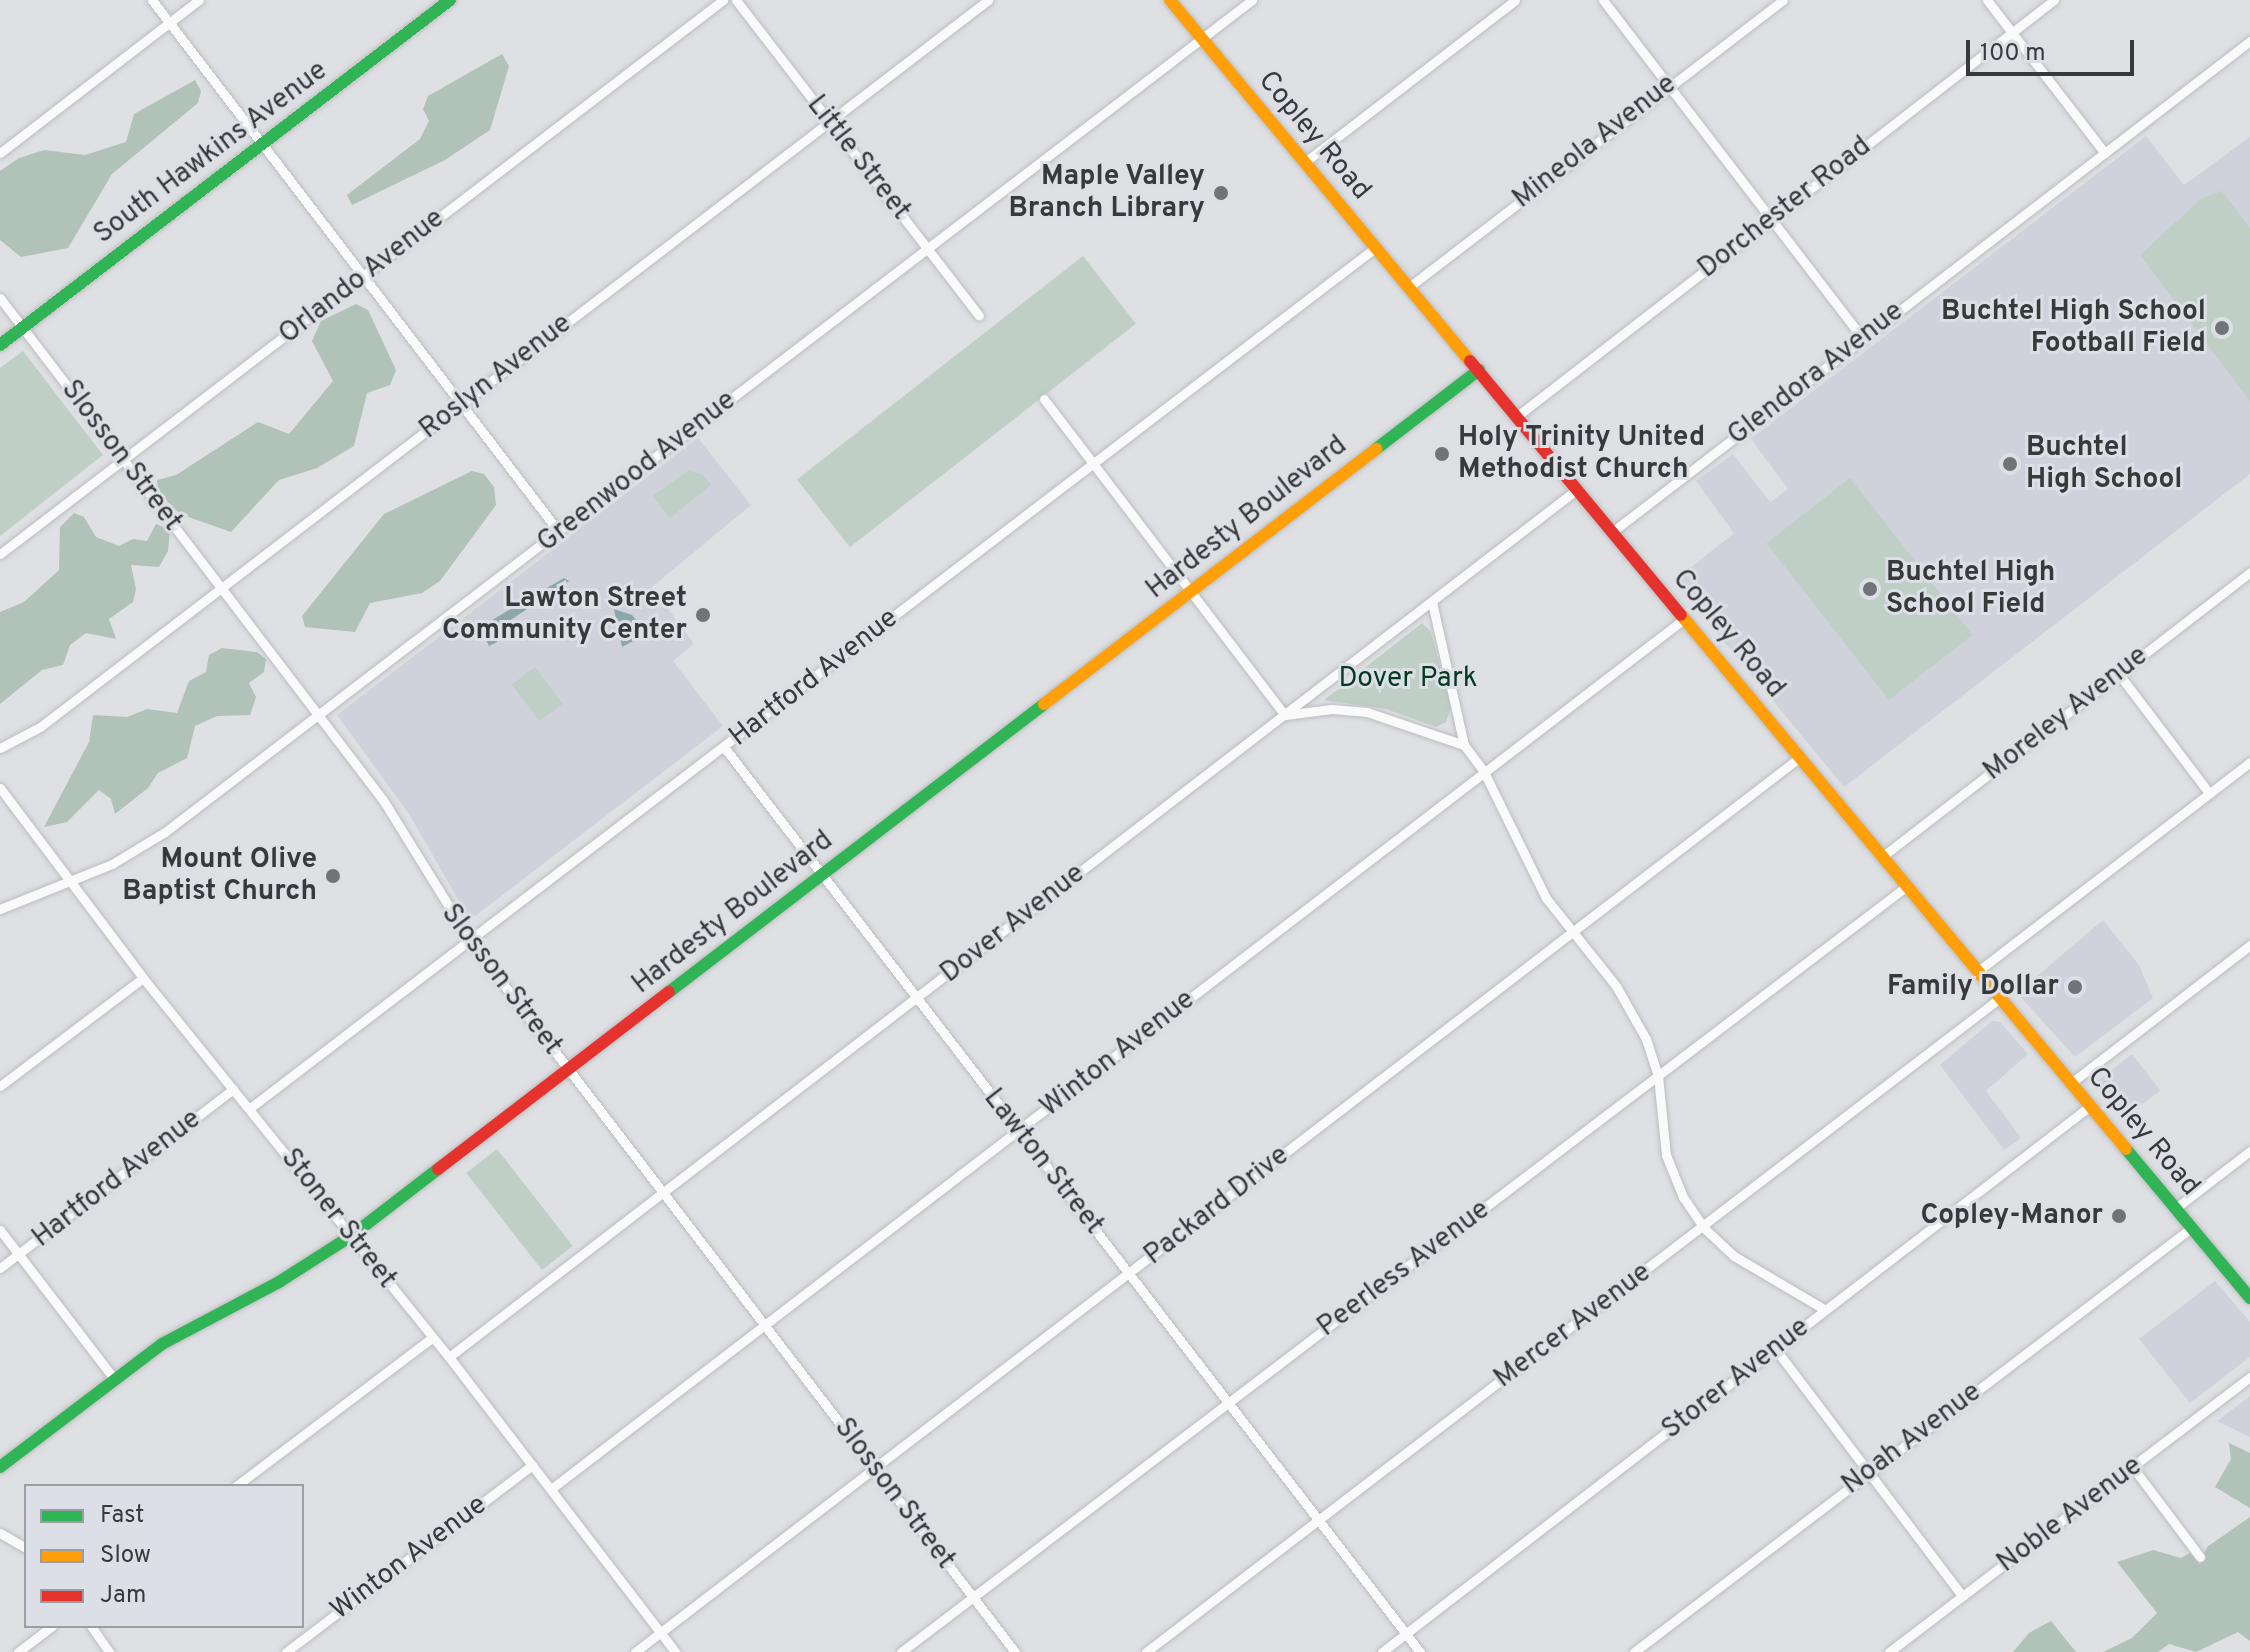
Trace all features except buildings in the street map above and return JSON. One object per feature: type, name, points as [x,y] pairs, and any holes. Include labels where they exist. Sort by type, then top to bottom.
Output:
[{"type":"street","points":[[152,0],[559,532]]},
{"type":"street","points":[[0,153],[199,0]]},
{"type":"street","name":"South Hawkins Avenue","points":[[0,345],[450,0]]},
{"type":"street","name":"Orlando Avenue","points":[[0,554],[723,0]]},
{"type":"street","name":"Little Street","points":[[736,0],[979,315]]},
{"type":"street","name":"Roslyn Avenue","points":[[0,748],[40,727],[988,0]]},
{"type":"street","name":"Copley Road","points":[[1170,0],[2250,1298]]},
{"type":"street","name":"Greenwood Avenue","points":[[0,909],[136,852],[1252,0]]},
{"type":"street","points":[[1305,162],[1515,0]]},
{"type":"street","points":[[1603,0],[1863,339]]},
{"type":"street","name":"Mineola Avenue","points":[[1409,287],[1668,85],[1783,0]]},
{"type":"street","points":[[1987,0],[2105,153]]},
{"type":"street","name":"Dorchester Road","points":[[1516,417],[2054,0]]},
{"type":"street","name":"Glendora Avenue","points":[[1612,532],[2250,41]]},
{"type":"street","name":"Hartford Avenue","points":[[250,1108],[1376,247]]},
{"type":"street","name":"Slosson Street","points":[[0,298],[389,809],[471,942],[1015,1652]]},
{"type":"street","name":"Hardesty Boulevard","points":[[0,1467],[192,1325],[279,1282],[351,1236],[1479,370]]},
{"type":"street","points":[[1044,399],[1285,715],[1367,712],[1464,745]]},
{"type":"street","name":"Dover Avenue","points":[[449,1357],[1576,490]]},
{"type":"street","name":"Moreley Avenue","points":[[1883,856],[2250,572]]},
{"type":"street","points":[[1432,602],[1464,745],[1484,772],[1546,898],[1571,934],[1626,1000],[1658,1076],[1666,1155],[1683,1197],[1703,1227],[1742,1261],[1824,1309]]},
{"type":"street","name":"Winton Avenue","points":[[551,1489],[1684,619]]},
{"type":"street","points":[[2118,673],[2209,793]]},
{"type":"street","name":"Lawton Street","points":[[724,747],[1420,1652]]},
{"type":"street","name":"Packard Drive","points":[[635,1652],[1799,758]]},
{"type":"street","points":[[1978,971],[2250,762]]},
{"type":"street","name":"Stoner Street","points":[[0,788],[143,978],[449,1357],[675,1652]]},
{"type":"street","name":"Peerless Avenue","points":[[901,1652],[1907,886]]},
{"type":"street","points":[[2071,1083],[2250,945]]},
{"type":"street","points":[[0,1086],[143,978]]},
{"type":"street","name":"Mercer Avenue","points":[[1146,1652],[2000,998]]},
{"type":"street","name":"Hartford Avenue","points":[[0,1268],[233,1089]]},
{"type":"street","name":"Storer Avenue","points":[[1382,1652],[1777,1351],[1824,1309],[2090,1106]]},
{"type":"street","points":[[2176,1208],[2250,1151]]},
{"type":"street","name":"Noah Avenue","points":[[1634,1652],[2191,1228]]},
{"type":"street","points":[[0,1230],[115,1380]]},
{"type":"street","points":[[239,1484],[432,1338]]},
{"type":"street","points":[[1777,1351],[1962,1596]]},
{"type":"street","name":"Noble Avenue","points":[[1889,1652],[2134,1469],[2250,1377]]},
{"type":"street","name":"Winton Avenue","points":[[286,1652],[532,1465]]},
{"type":"street","points":[[2134,1469],[2200,1557]]},
{"type":"street","points":[[0,1533],[24,1547]]},
{"type":"street","points":[[18,1652],[49,1628]]},
{"type":"street","points":[[92,1628],[109,1652]]},
{"type":"shaded area","points":[[502,54],[509,66],[490,130],[445,160],[352,205],[347,195],[420,139],[429,121],[423,109],[428,96]]},
{"type":"shaded area","points":[[195,80],[201,91],[198,103],[112,174],[68,248],[21,257],[0,240],[0,171],[19,158],[44,150],[85,155],[126,142],[134,114]]},
{"type":"shaded area","name":"Buchtel High School","points":[[2146,136],[2184,185],[2250,137],[2250,474],[1844,787],[1674,581],[1734,533],[1696,481],[1733,454],[1770,502],[1788,489],[1751,439]]},
{"type":"shaded area","points":[[356,304],[368,310],[396,370],[390,385],[367,393],[354,446],[317,468],[279,480],[231,532],[180,514],[159,493],[157,480],[176,475],[258,422],[289,434],[333,381],[312,341],[321,321]]},
{"type":"shaded area","points":[[698,438],[751,505],[652,587],[694,644],[673,661],[723,726],[470,920],[409,814],[337,715]]},
{"type":"shaded area","points":[[472,471],[484,474],[494,487],[496,505],[440,581],[422,593],[370,603],[355,632],[305,627],[302,616],[384,514]]},
{"type":"shaded area","points":[[74,513],[84,517],[96,537],[119,546],[133,539],[147,541],[156,524],[170,530],[168,551],[159,567],[131,565],[136,589],[133,602],[109,619],[116,639],[86,633],[70,645],[63,665],[42,670],[0,704],[0,612],[24,602],[59,570],[60,527]]},
{"type":"shaded area","points":[[222,648],[257,652],[266,659],[264,672],[249,683],[256,697],[250,715],[217,716],[195,726],[187,758],[158,773],[148,788],[115,814],[111,799],[99,790],[67,822],[44,827],[89,742],[93,715],[127,717],[147,709],[177,713],[189,681],[206,672],[209,655]]},
{"type":"shaded area","points":[[2103,920],[2139,965],[2153,998],[2075,1057],[2017,993]]},
{"type":"shaded area","points":[[1992,1021],[2000,1022],[2028,1054],[1986,1091],[2021,1138],[2004,1150],[1940,1065]]},
{"type":"shaded area","points":[[2132,1054],[2160,1090],[2124,1119],[2096,1082]]},
{"type":"shaded area","points":[[2215,1281],[2250,1322],[2250,1357],[2190,1403],[2139,1339]]},
{"type":"shaded area","points":[[2250,1396],[2250,1437],[2217,1421]]},
{"type":"shaded area","points":[[2229,1443],[2250,1453],[2250,1508],[2215,1487],[2231,1459]]},
{"type":"shaded area","points":[[2250,1517],[2250,1641],[2238,1632],[2196,1652],[2169,1644],[2158,1652],[2103,1652],[2132,1638],[2157,1613],[2117,1562],[2153,1550],[2181,1558],[2190,1553],[2200,1564],[2207,1547]]},
{"type":"shaded area","points":[[2051,1621],[2076,1652],[2013,1652],[2029,1633]]},
{"type":"green space","name":"Buchtel High School Football Field","points":[[2222,191],[2250,228],[2250,401],[2140,255],[2202,198]]},
{"type":"green space","points":[[1083,256],[1136,324],[850,547],[797,479]]},
{"type":"green space","points":[[23,351],[103,455],[0,536],[0,368]]},
{"type":"green space","points":[[689,470],[703,475],[711,485],[670,518],[652,496]]},
{"type":"green space","name":"Buchtel High School Field","points":[[1850,478],[1973,635],[1889,700],[1766,543]]},
{"type":"green space","name":"Dover Park","points":[[1422,623],[1431,632],[1451,707],[1446,722],[1436,727],[1386,709],[1324,700]]},
{"type":"green space","points":[[535,667],[563,704],[540,721],[512,684]]},
{"type":"green space","points":[[497,1149],[573,1246],[542,1270],[466,1173]]},
{"type":"water","points":[[564,578],[569,581],[497,629],[497,642],[489,646],[480,627]]},
{"type":"water","points":[[614,609],[632,615],[647,634],[622,647]]},
{"type":"traffic: fast","points":[[0,345],[450,0]]},
{"type":"traffic: fast","points":[[1376,449],[1479,370]]},
{"type":"traffic: fast","points":[[669,992],[1044,704]]},
{"type":"traffic: fast","points":[[2126,1149],[2250,1298]]},
{"type":"traffic: fast","points":[[0,1467],[162,1344],[279,1282],[351,1236],[438,1169]]},
{"type":"traffic: slow","points":[[1170,0],[1470,361]]},
{"type":"traffic: slow","points":[[1044,704],[1376,449]]},
{"type":"traffic: slow","points":[[1681,615],[2126,1149]]},
{"type":"traffic: jam","points":[[1470,361],[1681,615]]},
{"type":"traffic: jam","points":[[438,1169],[669,992]]},
{"type":"place","name":"Maple Valley Branch Library","points":[[1221,193]]},
{"type":"place","name":"Buchtel High School Football Field","points":[[2222,328]]},
{"type":"place","name":"Holy Trinity United Methodist Church","points":[[1442,454]]},
{"type":"place","name":"Buchtel High School","points":[[2010,464]]},
{"type":"place","name":"Buchtel High School Field","points":[[1870,589]]},
{"type":"place","name":"Lawton Street Community Center","points":[[703,615]]},
{"type":"place","name":"Mount Olive Baptist Church","points":[[333,876]]},
{"type":"place","name":"Family Dollar","points":[[2075,987]]},
{"type":"place","name":"Copley-Manor","points":[[2119,1216]]}]
